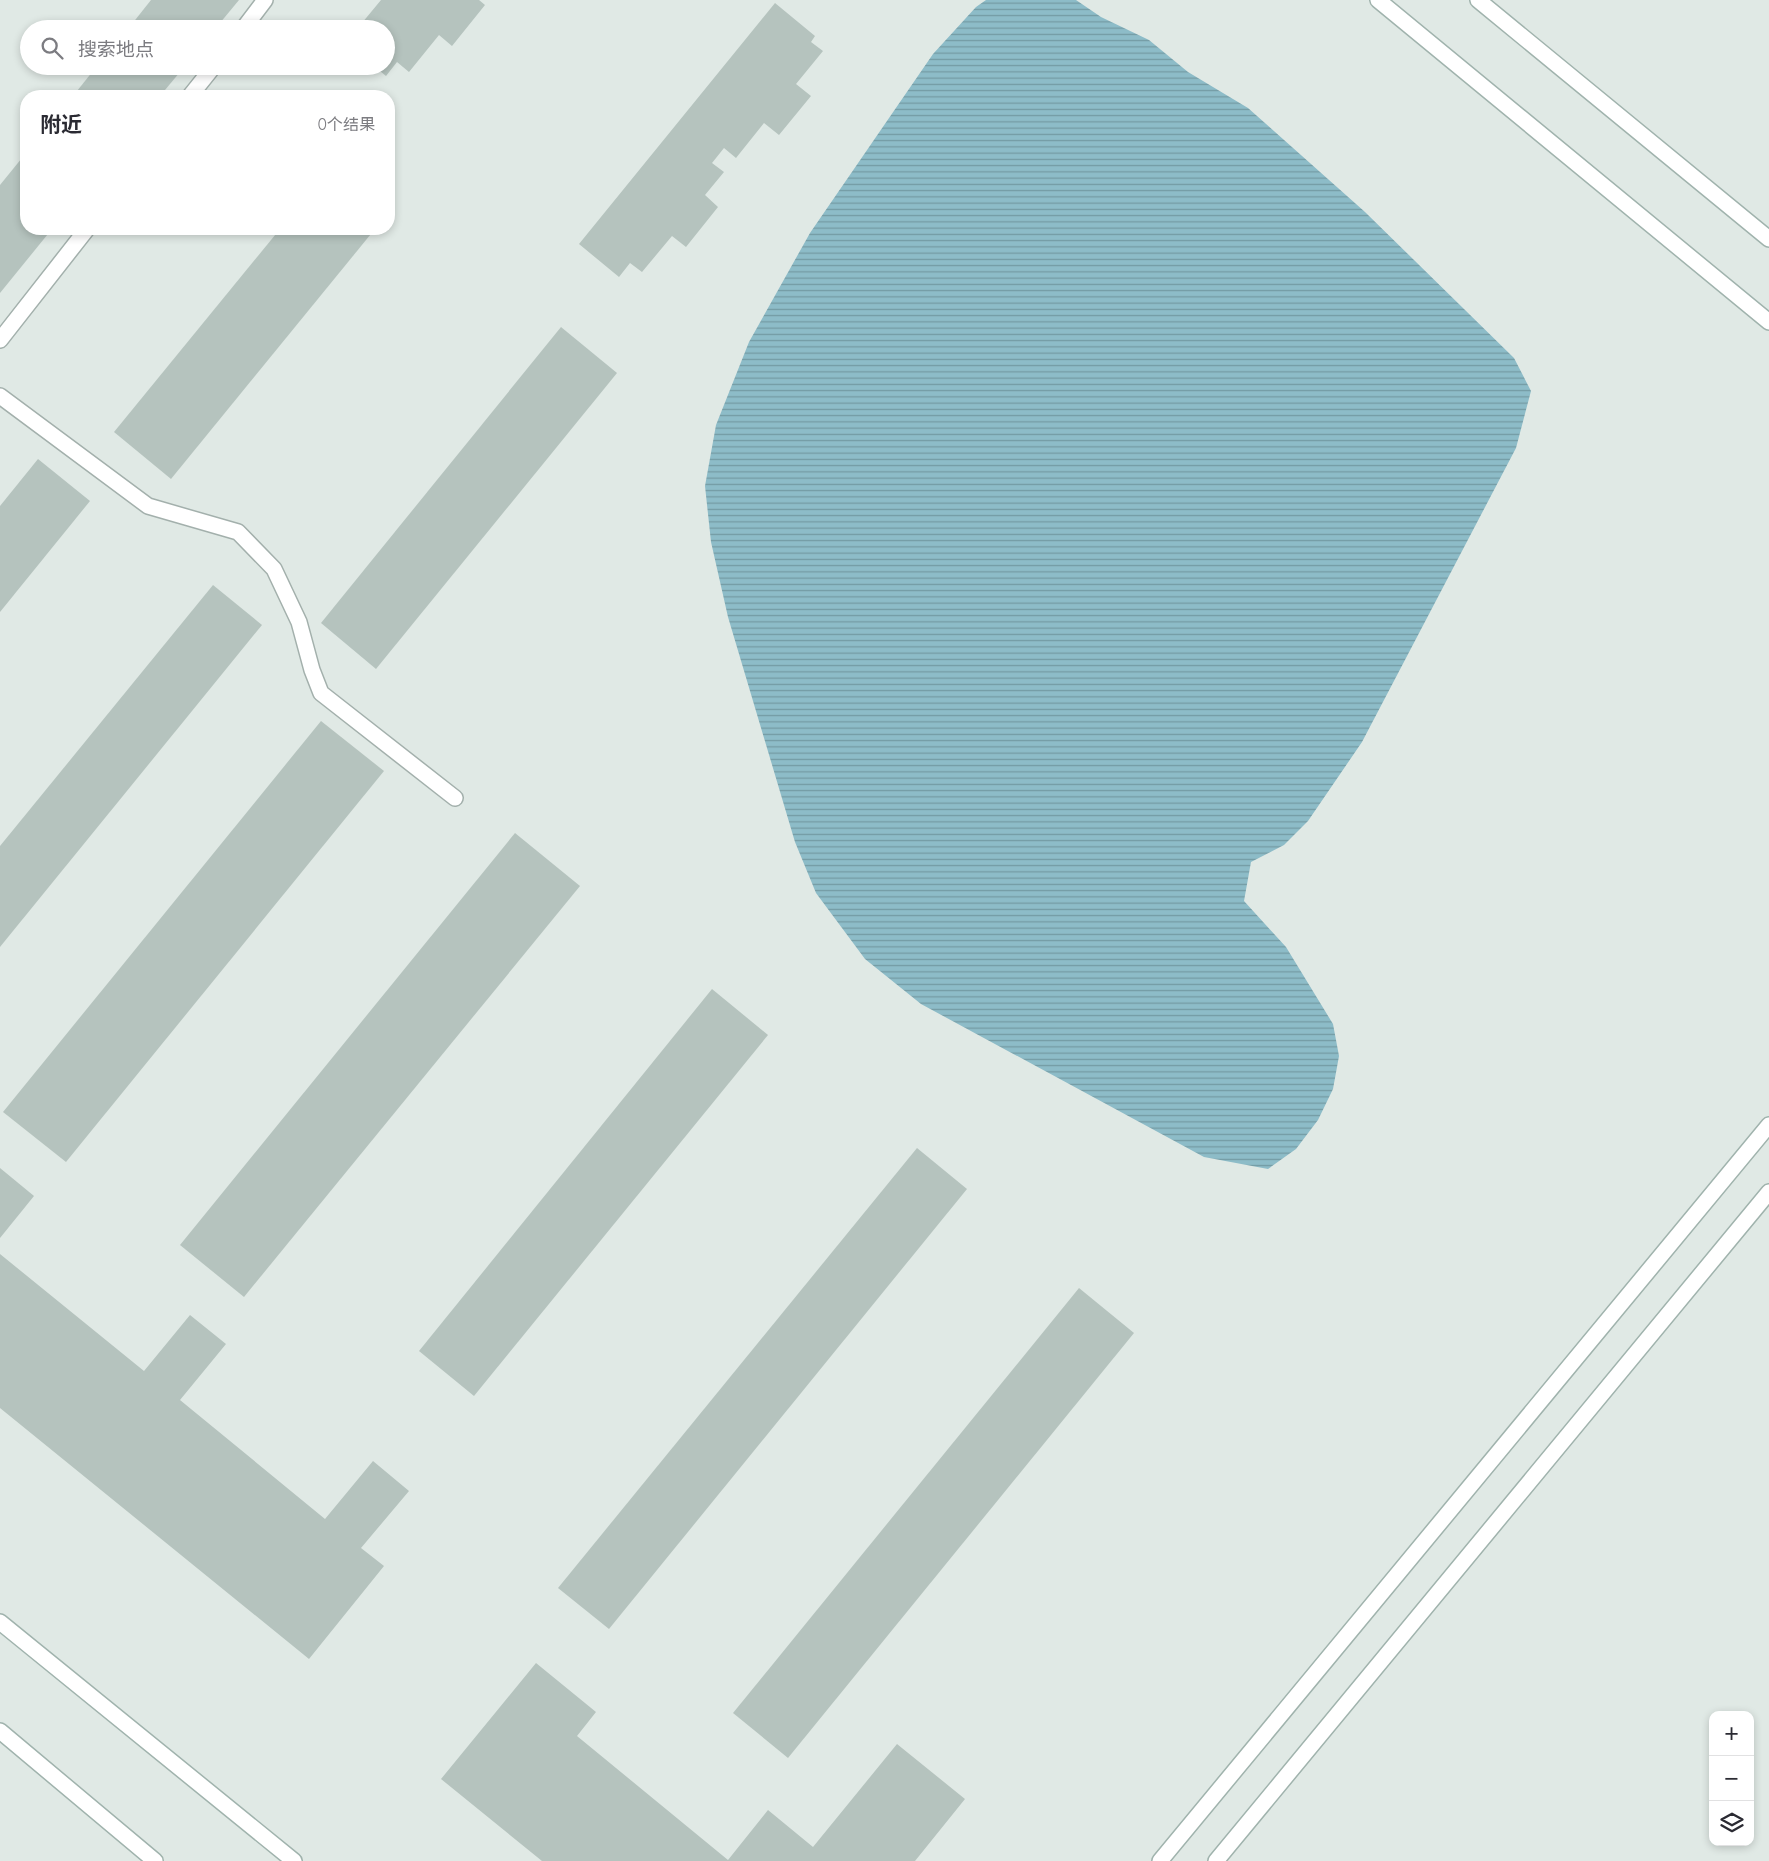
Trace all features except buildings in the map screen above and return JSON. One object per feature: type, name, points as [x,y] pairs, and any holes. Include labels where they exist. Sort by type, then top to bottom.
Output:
[{"type":"street","points":[[250,20],[265,0]]},
{"type":"street","points":[[1378,0],[1769,322]]},
{"type":"street","points":[[1478,0],[1769,240]]},
{"type":"street","points":[[195,90],[207,75]]},
{"type":"street","points":[[0,340],[82,235]]},
{"type":"street","points":[[0,396],[148,506],[238,532],[274,569],[299,622],[312,670],[321,693],[455,798]]},
{"type":"street","points":[[1160,1861],[1769,1124]]},
{"type":"street","points":[[1216,1861],[1769,1192]]},
{"type":"street","points":[[0,1622],[294,1861]]},
{"type":"street","points":[[0,1731],[155,1861]]},
{"type":"water","points":[[986,0],[1076,0],[1101,17],[1149,40],[1188,72],[1248,108],[1365,212],[1514,358],[1531,391],[1516,448],[1362,742],[1308,821],[1284,845],[1251,862],[1244,901],[1286,947],[1333,1024],[1339,1056],[1333,1089],[1318,1120],[1296,1149],[1268,1169],[1204,1157],[921,1004],[865,959],[816,893],[795,842],[728,617],[711,542],[705,486],[716,425],[749,342],[810,233],[933,54],[976,7]]}]
